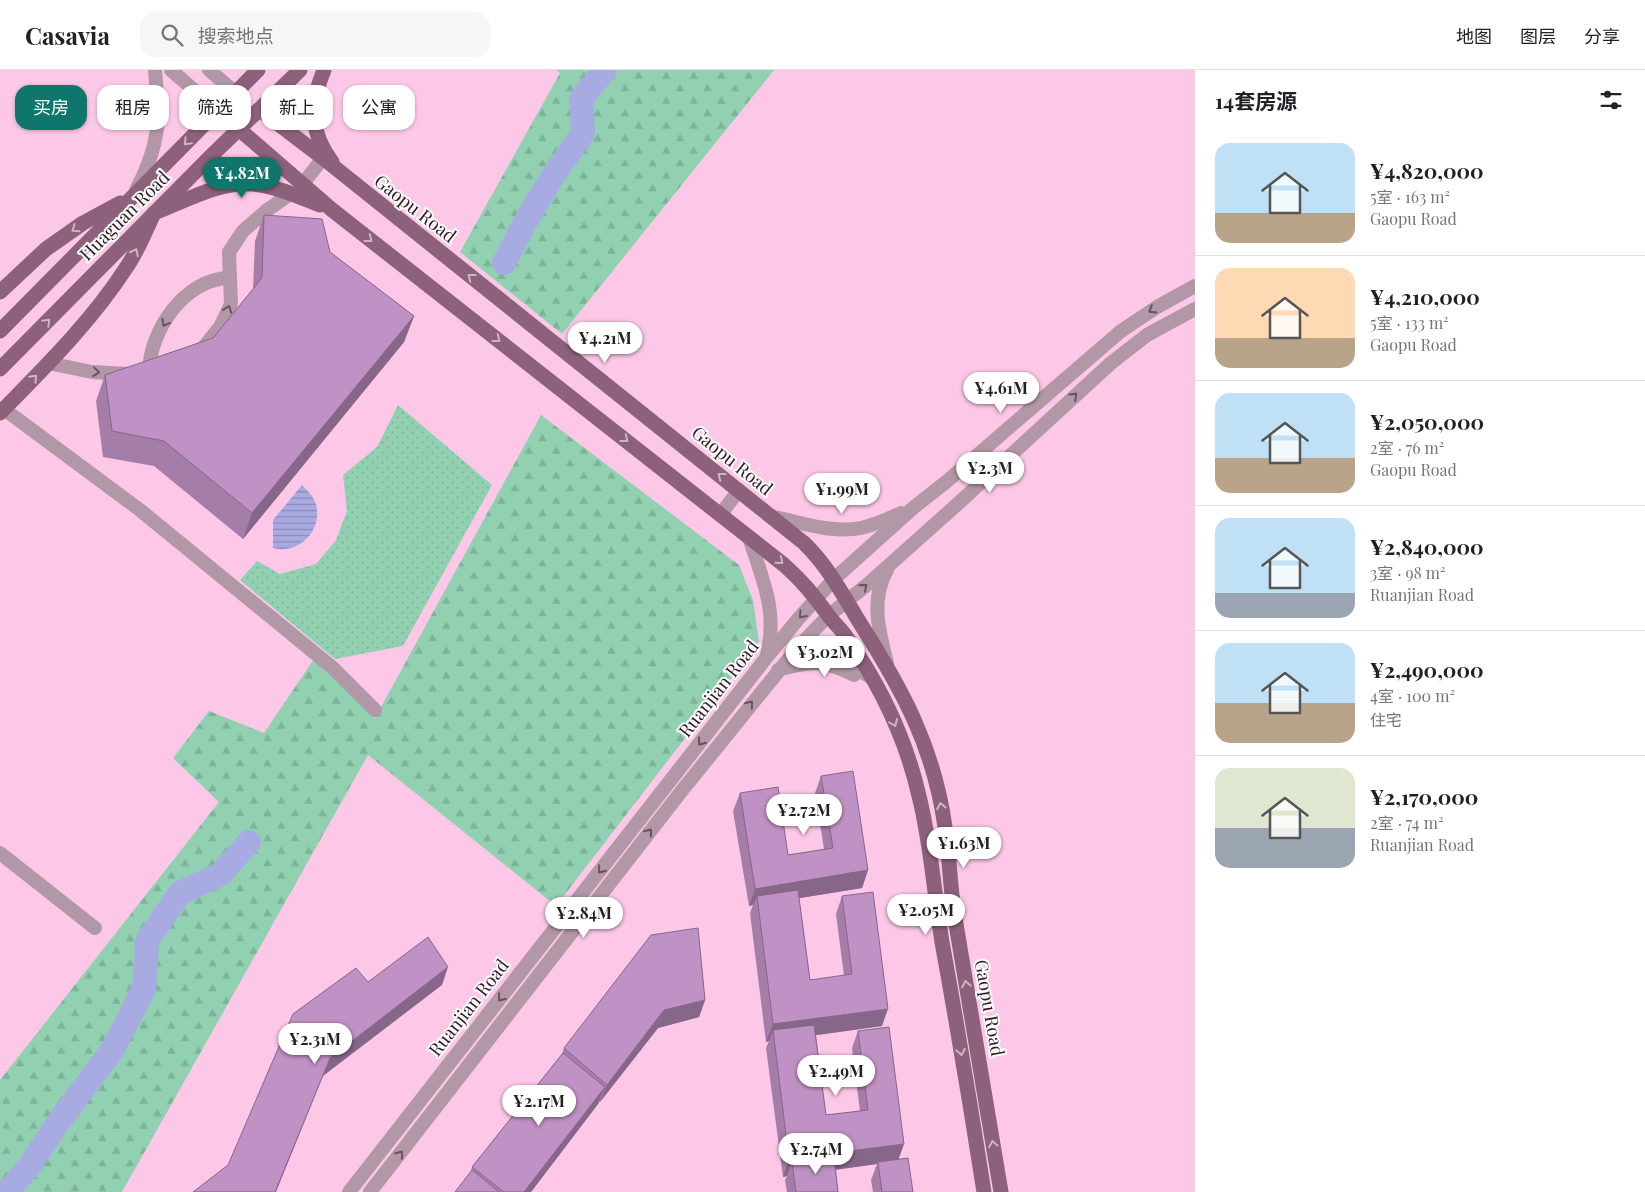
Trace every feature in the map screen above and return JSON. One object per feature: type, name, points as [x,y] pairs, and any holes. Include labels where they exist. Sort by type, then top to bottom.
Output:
[{"type":"main road","name":"Huaguan Road","points":[[244,85],[258,70]]},
{"type":"main road","name":"Huaguan Road","points":[[251,119],[300,70]]},
{"type":"main road","points":[[324,70],[318,86],[313,112],[322,144],[330,160],[346,178]]},
{"type":"main road","name":"Gaopu Road","points":[[260,110],[323,158],[773,517],[819,558],[834,579],[888,666],[904,696],[920,732],[935,779],[945,826],[954,912],[1001,1192]]},
{"type":"main road","name":"Huaguan Road","points":[[0,331],[199,130]]},
{"type":"main road","name":"Huaguan Road","points":[[0,369],[154,213],[240,130]]},
{"type":"main road","name":"Gaopu Road","points":[[240,130],[296,190],[331,209],[784,564],[817,598],[828,616],[844,634],[873,679],[902,740],[920,797],[984,1192]]},
{"type":"main road","points":[[2,411],[48,363],[112,289],[127,267],[154,213],[208,191],[235,184],[255,184],[296,190]]},
{"type":"main road","points":[[0,292],[46,249],[83,223],[133,197]]},
{"type":"street","points":[[133,197],[145,173],[155,144],[158,118],[155,70]]},
{"type":"street","points":[[171,70],[188,85]]},
{"type":"street","points":[[209,70],[227,85]]},
{"type":"street","points":[[192,361],[220,327],[231,304],[229,252],[242,232],[266,211],[296,190],[323,158]]},
{"type":"street","points":[[149,373],[149,361],[158,336],[171,311],[191,292],[218,278],[230,278]]},
{"type":"street","name":"Ruanjian Road","points":[[349,1192],[766,658],[834,579],[913,508],[1122,331],[1157,307],[1195,286]]},
{"type":"street","name":"Ruanjian Road","points":[[370,1192],[778,670],[828,616],[890,564],[1123,353],[1166,323],[1195,309]]},
{"type":"street","points":[[48,363],[92,372],[131,374],[166,372]]},
{"type":"street","points":[[2,411],[140,510],[333,668],[375,710]]},
{"type":"street","points":[[720,514],[739,490]]},
{"type":"street","points":[[773,517],[823,528],[845,530],[874,525],[913,508]]},
{"type":"street","points":[[749,537],[766,589],[770,610],[771,632],[766,658]]},
{"type":"street","points":[[888,666],[877,623],[877,609],[878,593],[882,578],[890,564]]},
{"type":"street","points":[[778,670],[805,663],[819,662],[832,665],[854,675],[858,669],[873,679]]},
{"type":"street","points":[[0,853],[95,928]]},
{"type":"green space","points":[[556,70],[774,70],[562,334],[460,252],[560,73]]},
{"type":"green space","points":[[398,405],[492,485],[403,646],[335,659],[240,580],[257,561],[280,574],[316,564],[336,540],[347,511],[343,475],[377,447]]},
{"type":"green space","points":[[541,415],[739,565],[753,600],[759,642],[556,906],[368,755],[122,1192],[0,1192],[0,1080],[219,802],[173,758],[209,711],[264,733],[314,659],[375,718]]},
{"type":"water","points":[[302,485],[312,496],[316,504],[316,523],[307,538],[300,544],[292,548],[273,548],[273,520]]},
{"type":"building","points":[[264,215],[322,219],[330,252],[414,316],[252,513],[164,441],[112,431],[105,375],[213,338],[262,278]]},
{"type":"building","points":[[853,771],[868,870],[755,889],[740,793],[778,787],[788,855],[833,848],[821,776]]},
{"type":"building","points":[[798,890],[810,980],[852,974],[842,896],[873,892],[888,1009],[773,1024],[757,896]]},
{"type":"building","points":[[698,928],[705,1000],[664,1010],[607,1085],[564,1048],[651,935]]},
{"type":"building","points":[[428,937],[448,967],[330,1058],[275,1192],[193,1192],[228,1165],[293,1014],[356,968],[368,982]]},
{"type":"building","points":[[814,1025],[826,1115],[868,1110],[858,1031],[889,1027],[904,1144],[789,1159],[773,1030]]},
{"type":"building","points":[[563,1053],[605,1087],[524,1192],[504,1192],[472,1167]]},
{"type":"building","points":[[834,1156],[838,1192],[796,1192],[792,1162]]},
{"type":"building","points":[[908,1158],[913,1192],[882,1192],[878,1162]]},
{"type":"building","points":[[472,1170],[499,1192],[455,1192]]},
{"type":"waterway","points":[[504,263],[551,179],[583,133],[581,99],[605,70]]},
{"type":"waterway","points":[[7,1192],[28,1168],[62,1117],[113,1049],[144,989],[147,941],[180,893],[221,874],[249,842]]}]
